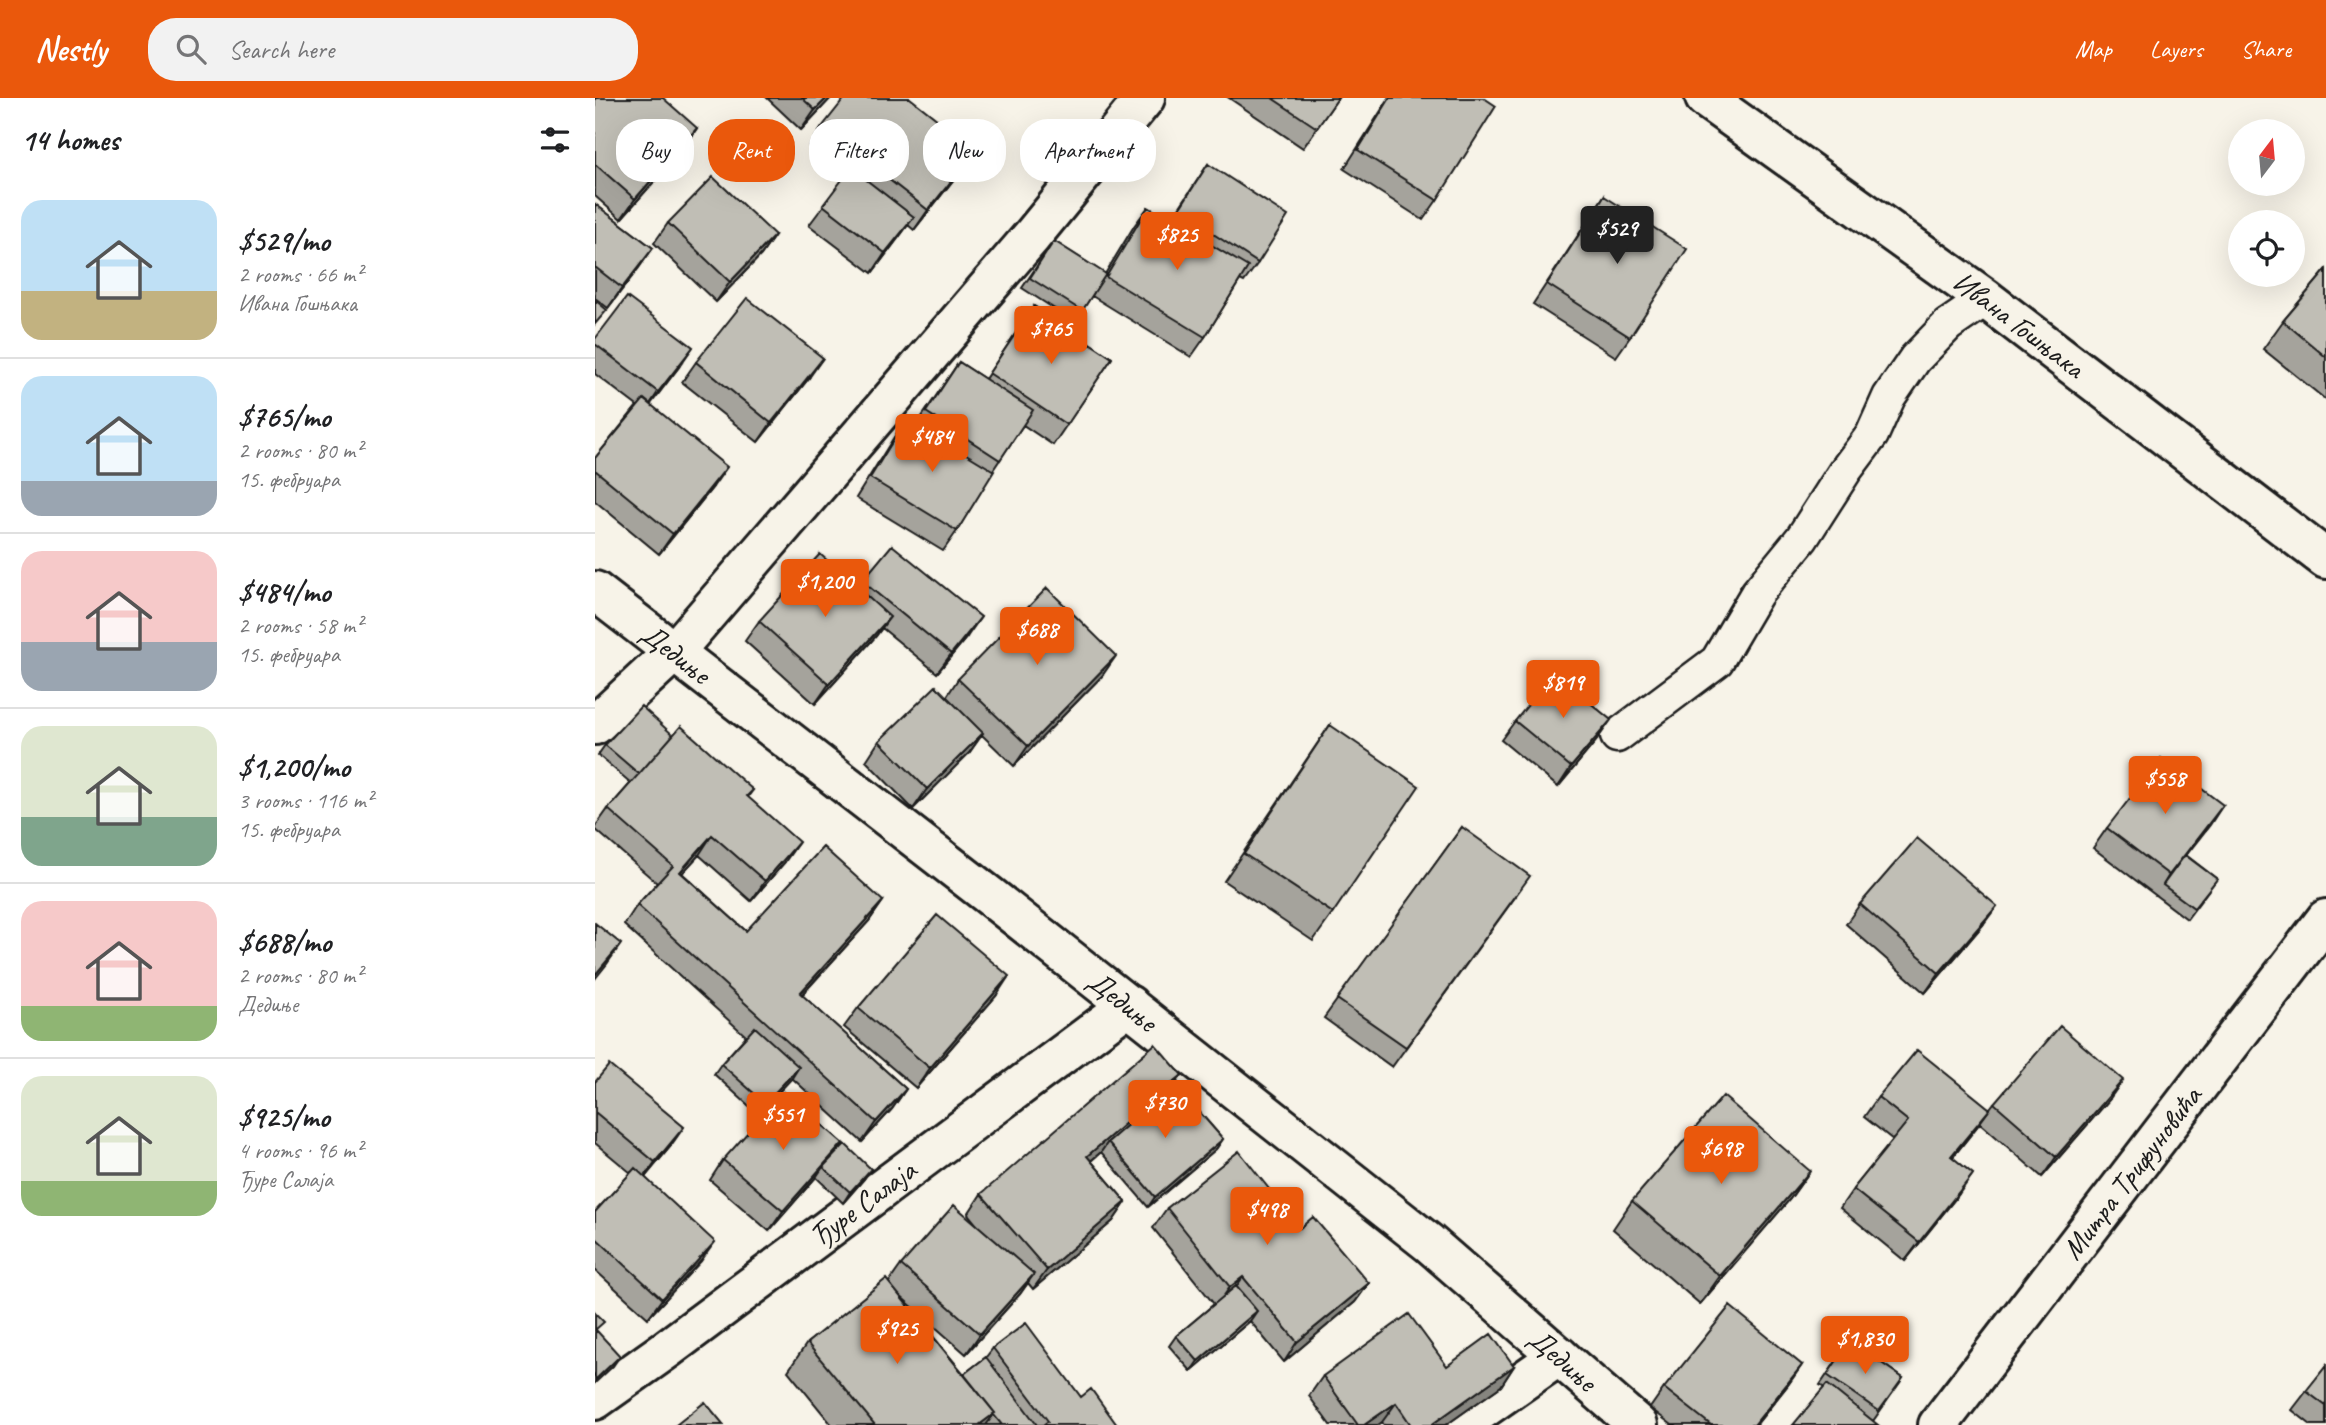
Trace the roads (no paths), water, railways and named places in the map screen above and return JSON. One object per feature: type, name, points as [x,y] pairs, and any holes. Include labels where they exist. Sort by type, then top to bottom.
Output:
[{"type":"street","points":[[595,725],[674,652],[1032,236],[1145,98]]},
{"type":"street","name":"Ивана Гошњака","points":[[1705,98],[1986,299],[2326,559]]},
{"type":"street","name":"Дедиње","points":[[595,592],[1129,1005],[1429,1243],[1637,1425]]},
{"type":"street","name":"Митра Трифуновића","points":[[1938,1425],[2326,919]]},
{"type":"street","name":"Ђуре Салаја","points":[[595,1400],[1129,1005]]},
{"type":"street","points":[[1460,1425],[1559,1356]]},
{"type":"lane","points":[[1617,736],[1717,661],[1758,593],[1802,538],[1872,435],[1889,397],[1915,359],[1948,325],[1986,299]]}]
